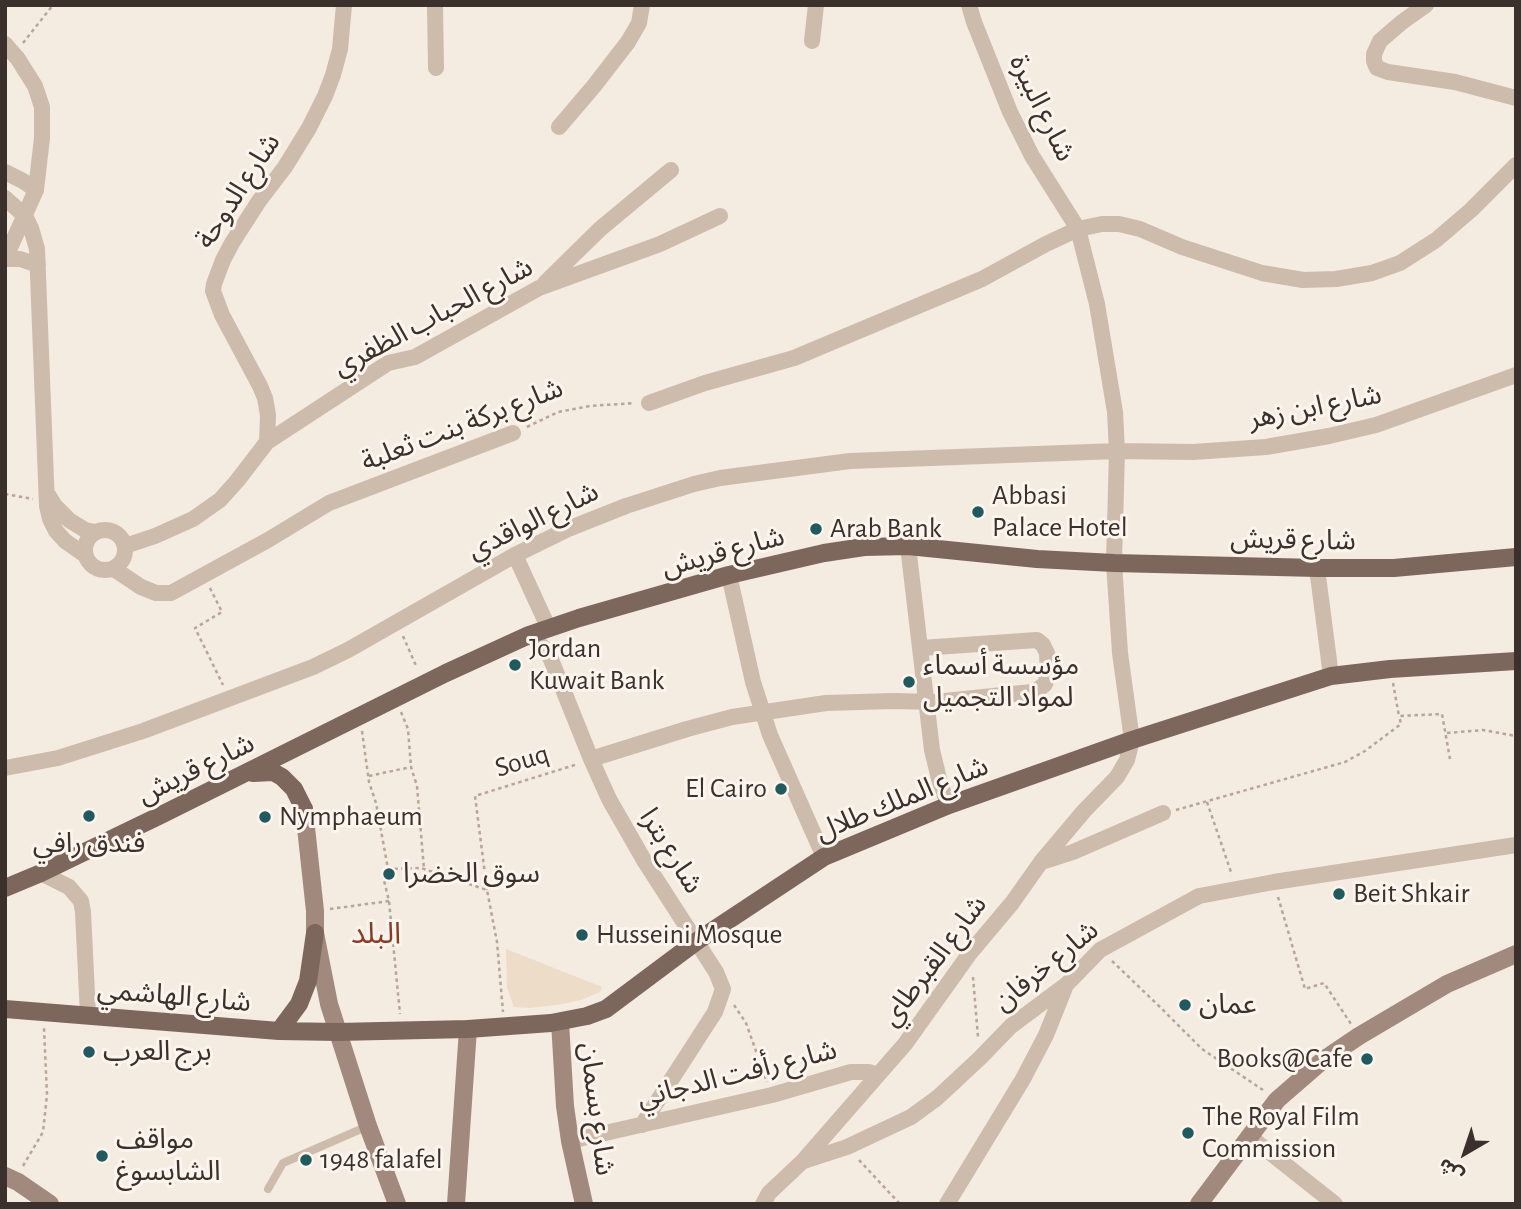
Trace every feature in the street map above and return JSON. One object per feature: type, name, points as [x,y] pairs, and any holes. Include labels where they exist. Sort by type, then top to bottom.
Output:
[{"type":"main road","name":"شارع قريش","points":[[5,888],[41,873],[529,635],[729,575],[824,553],[864,547],[908,546],[1037,559],[1317,568],[1394,568],[1516,557]]},
{"type":"main road","name":"شارع الملك طلال","points":[[338,1032],[468,1029],[560,1022],[587,1016],[606,1009],[697,941],[824,857],[949,804],[1132,740],[1331,676],[1390,669],[1516,661]]},
{"type":"main road","points":[[245,773],[273,772],[282,777],[294,789],[304,809],[315,933],[308,981],[299,1004],[279,1031]]},
{"type":"main road","points":[[315,933],[329,1004],[368,1126],[397,1204]]},
{"type":"main road","points":[[1199,1204],[1278,1100],[1322,1061],[1359,1035],[1447,984],[1516,954]]},
{"type":"main road","name":"شارع الهاشمي","points":[[5,1009],[279,1031],[338,1032]]},
{"type":"main road","name":"شارع بسمان","points":[[560,1022],[565,1106],[584,1204]]},
{"type":"main road","points":[[456,1204],[468,1029]]},
{"type":"main road","points":[[12,1179],[42,1202]]},
{"type":"street","name":"شارع الدوحة","points":[[267,442],[268,415],[265,398],[222,315],[213,291],[214,284],[232,243],[297,148],[325,96],[340,49],[344,5]]},
{"type":"street","points":[[435,5],[436,68]]},
{"type":"street","points":[[559,127],[628,42],[639,23],[642,5]]},
{"type":"street","points":[[812,41],[816,5]]},
{"type":"street","name":"شارع البيرة","points":[[969,5],[1010,112],[1032,156],[1078,229],[1097,304],[1115,412],[1117,451],[1114,563],[1120,653],[1132,740]]},
{"type":"street","points":[[1426,5],[1380,41],[1374,54],[1377,68],[1455,82],[1516,98]]},
{"type":"street","points":[[10,49],[35,86],[42,107],[42,138],[36,190],[5,259],[20,259],[38,265]]},
{"type":"street","points":[[649,403],[705,383],[794,358],[982,279],[1078,229],[1102,224],[1119,223],[1140,229],[1182,247],[1262,273],[1303,280],[1336,279],[1372,273],[1400,262],[1425,247],[1471,210],[1516,165]]},
{"type":"street","points":[[539,288],[600,229],[671,170]]},
{"type":"street","points":[[5,172],[36,190]]},
{"type":"street","points":[[5,198],[25,216],[35,239],[46,496],[50,519],[56,531],[85,555],[93,567],[100,570],[114,569],[120,565],[124,559],[125,546],[121,537],[113,531],[85,530],[69,520],[46,496]]},
{"type":"street","name":"شارع الحباب الظفري","points":[[125,546],[193,519],[220,500],[267,442],[388,363],[415,357],[539,288],[660,244],[720,216]]},
{"type":"street","name":"شارع ابن زهر","points":[[1117,451],[1193,452],[1242,449],[1329,436],[1408,415],[1516,375]]},
{"type":"street","name":"شارع بركة بنت ثعلبة","points":[[114,569],[141,587],[156,593],[171,593],[329,503],[513,433]]},
{"type":"street","name":"شارع الواقدي","points":[[5,768],[58,758],[131,735],[313,667],[348,650],[515,555],[568,529],[626,506],[694,484],[720,478],[850,461],[1117,451]]},
{"type":"street","points":[[85,555],[88,538],[95,532]]},
{"type":"street","points":[[908,546],[937,776],[949,804]]},
{"type":"street","points":[[515,555],[549,629]]},
{"type":"street","points":[[1317,568],[1331,676]]},
{"type":"street","points":[[729,575],[762,712],[786,774],[824,857]]},
{"type":"street","name":"شارع بترا","points":[[529,635],[550,657],[609,799],[645,862],[716,972],[723,989]]},
{"type":"street","points":[[591,760],[732,717],[826,703],[926,702],[1032,692],[1045,684],[1048,675],[1047,653],[1037,640],[921,648]]},
{"type":"street","name":"شارع القبرطاي","points":[[762,1204],[775,1186],[803,1161],[905,1044],[970,953],[1012,903],[1041,862],[1117,776],[1127,760],[1132,740]]},
{"type":"street","points":[[1041,862],[1073,852],[1163,813]]},
{"type":"street","name":"شارع خرفان","points":[[803,1161],[847,1147],[911,1117],[937,1098],[1011,1026],[1066,985],[1100,950],[1199,896],[1516,845]]},
{"type":"street","points":[[41,873],[69,887],[81,901],[88,1015]]},
{"type":"street","points":[[947,1204],[1023,1079],[1046,1035],[1066,985]]},
{"type":"street","points":[[642,1125],[715,1012],[723,989]]},
{"type":"street","name":"شارع رأفت الدجاني","points":[[570,1142],[772,1095],[851,1072],[877,1075]]},
{"type":"street","points":[[1249,1136],[1335,1204]]},
{"type":"lane","points":[[268,1189],[283,1163],[368,1126]]},
{"type":"path","points":[[10,49],[53,5]]},
{"type":"path","name":"شارع بركة بنت ثعلبة","points":[[513,433],[558,412],[590,406],[649,403]]},
{"type":"path","points":[[5,494],[46,496]]},
{"type":"path","points":[[203,575],[222,612],[195,628],[230,697]]},
{"type":"path","points":[[397,622],[424,684]]},
{"type":"path","points":[[1163,813],[1345,762],[1366,751],[1401,724],[1390,669]]},
{"type":"path","points":[[395,699],[408,729],[424,869]]},
{"type":"path","points":[[1399,716],[1442,714],[1451,759]]},
{"type":"path","points":[[360,716],[388,869],[383,876],[389,901],[401,1031]]},
{"type":"path","points":[[1447,733],[1483,730],[1516,736]]},
{"type":"path","name":"Souq","points":[[504,1026],[497,942],[487,890],[475,796],[591,760]]},
{"type":"path","points":[[369,776],[411,767]]},
{"type":"path","points":[[1207,802],[1236,889]]},
{"type":"path","points":[[388,869],[424,869],[487,890]]},
{"type":"path","points":[[1273,882],[1305,989],[1324,982],[1359,1035]]},
{"type":"path","points":[[315,911],[389,901]]},
{"type":"path","points":[[1100,950],[1202,1049],[1278,1100]]},
{"type":"path","points":[[970,953],[980,1058]]},
{"type":"path","points":[[723,989],[746,1023],[772,1095]]},
{"type":"path","points":[[12,1179],[43,1132],[47,1095],[44,1013]]},
{"type":"path","points":[[847,1147],[901,1204]]},
{"type":"shaded area","points":[[506,949],[602,987],[600,992],[563,1004],[514,1007],[507,988]]},
{"type":"place","name":"Abbasi Palace Hotel","points":[[978,512]]},
{"type":"place","name":"Arab Bank","points":[[816,529]]},
{"type":"place","name":"Jordan Kuwait Bank","points":[[515,665]]},
{"type":"place","name":"مؤسسة أسماء لمواد التجميل","points":[[909,682]]},
{"type":"place","name":"El Cairo","points":[[781,789]]},
{"type":"place","name":"فندق رافي","points":[[89,816]]},
{"type":"place","name":"Nymphaeum","points":[[265,817]]},
{"type":"place","name":"سوق الخضرا","points":[[389,874]]},
{"type":"place","name":"Beit Shkair","points":[[1339,894]]},
{"type":"place","name":"Husseini Mosque","points":[[582,935]]},
{"type":"place","name":"عمان","points":[[1185,1005]]},
{"type":"place","name":"برج العرب","points":[[89,1052]]},
{"type":"place","name":"Books@Cafe","points":[[1367,1059]]},
{"type":"place","name":"The Royal Film Commission","points":[[1188,1133]]},
{"type":"place","name":"مواقف الشابسوغ","points":[[102,1156]]},
{"type":"place","name":"1948 falafel","points":[[306,1160]]},
{"type":"district","name":"البلد","points":[[376,934]]}]
